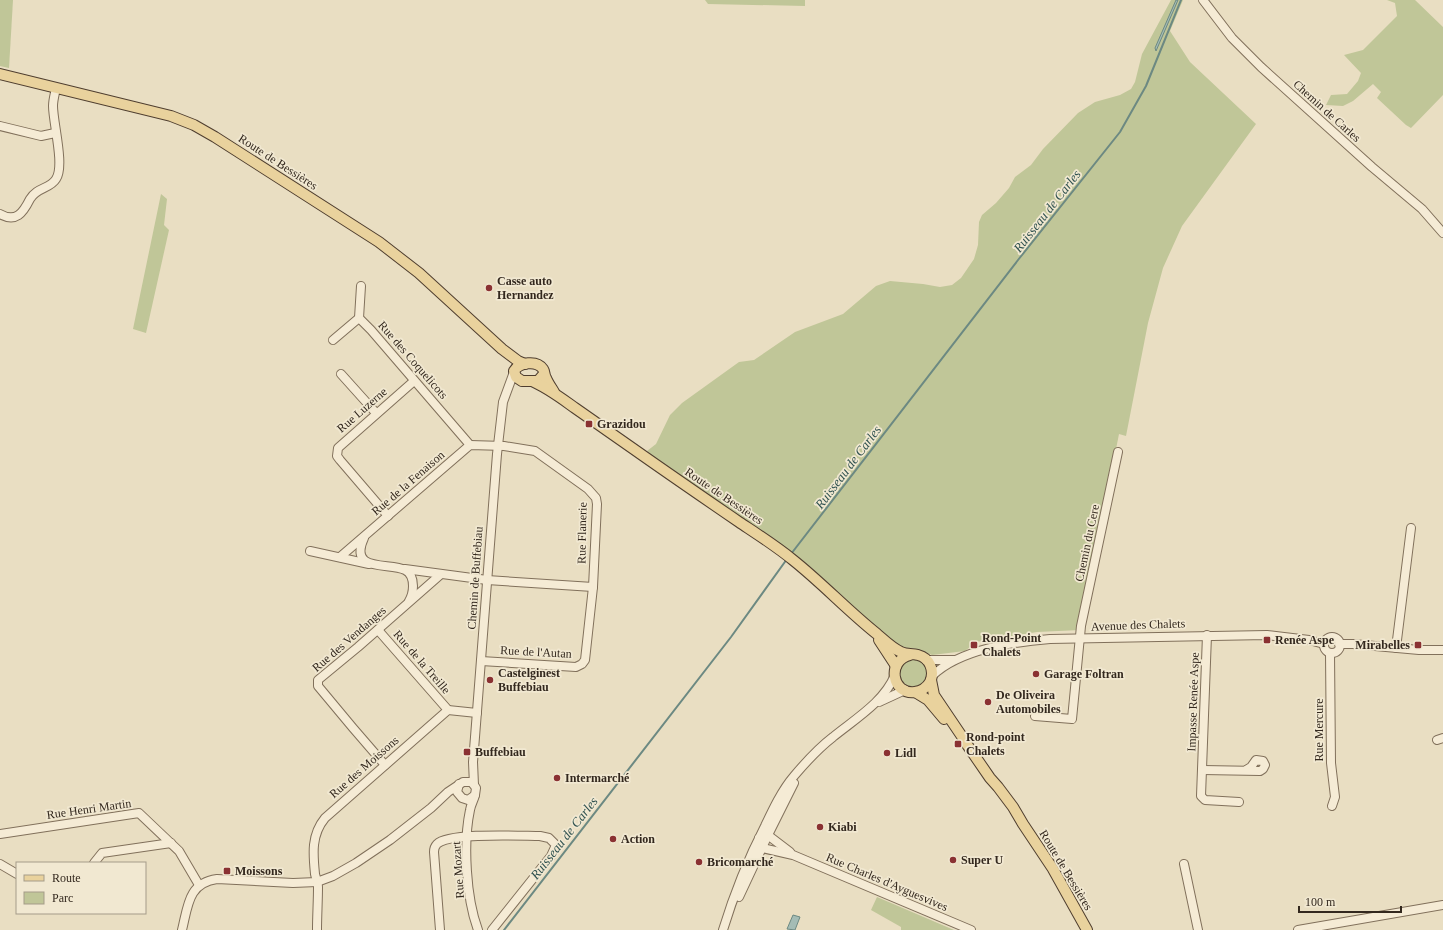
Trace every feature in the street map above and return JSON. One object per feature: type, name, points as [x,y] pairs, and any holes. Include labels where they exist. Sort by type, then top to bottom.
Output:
[{"type":"main road","name":"Route de Bessières","points":[[0,74],[171,116],[194,125],[215,137],[379,242],[419,273],[502,349],[518,361],[525,364],[540,366],[544,370],[544,374],[554,392]]},
{"type":"main road","name":"Route de Bessières","points":[[502,349],[515,371],[516,377],[554,392],[649,460],[784,552],[872,630],[896,649],[910,655],[919,655],[926,660],[931,669],[934,695],[990,778],[1013,807],[1022,824],[1053,869],[1087,930]]},
{"type":"main road","points":[[515,371],[518,365],[525,364]]},
{"type":"main road","points":[[527,381],[538,381],[544,374]]},
{"type":"main road","name":"Route de Bessières","points":[[872,630],[890,655],[898,684],[905,690],[915,692],[928,700],[968,746]]},
{"type":"main road","points":[[895,671],[900,660],[910,655]]},
{"type":"main road","points":[[915,692],[924,688],[931,678]]},
{"type":"street","name":"Chemin de Carles","points":[[1203,0],[1232,38],[1261,67],[1372,167],[1422,209],[1442,229]]},
{"type":"street","points":[[0,214],[4,217],[16,217],[24,212],[32,196],[37,190],[48,186],[57,179],[59,168],[59,149],[55,133],[52,105],[56,88]]},
{"type":"street","points":[[0,126],[41,136],[55,133]]},
{"type":"street","points":[[333,340],[359,318],[361,286]]},
{"type":"street","name":"Rue des Coquelicots","points":[[359,318],[470,445]]},
{"type":"street","name":"Chemin de Buffebiau","points":[[474,784],[473,762],[501,413],[505,397],[515,371]]},
{"type":"street","points":[[341,374],[376,413]]},
{"type":"street","name":"Rue Luzerne","points":[[388,516],[340,460],[337,456],[337,452],[338,448],[414,381]]},
{"type":"street","points":[[505,397],[517,384],[527,381]]},
{"type":"street","points":[[470,445],[498,446]]},
{"type":"street","name":"Rue de la Fenaison","points":[[340,557],[470,445]]},
{"type":"street","name":"Rue Flanerie","points":[[498,446],[535,450],[593,493],[597,504],[593,587]]},
{"type":"street","name":"Chemin du Cere","points":[[1035,716],[1072,719],[1080,639],[1118,452]]},
{"type":"street","points":[[1396,648],[1411,528]]},
{"type":"street","points":[[365,536],[362,542],[361,552],[365,560],[371,564]]},
{"type":"street","points":[[310,551],[371,564],[440,575],[487,580],[593,587]]},
{"type":"street","points":[[405,569],[412,576],[413,582],[412,595],[408,603]]},
{"type":"street","name":"Rue des Vendanges","points":[[386,765],[318,686],[318,680],[378,630],[440,575]]},
{"type":"street","name":"Rue de l'Autan","points":[[482,661],[568,667],[576,667],[582,664],[585,660],[593,587]]},
{"type":"street","name":"Rue de la Treille","points":[[378,630],[448,710]]},
{"type":"street","name":"Impasse Renée Aspe","points":[[1207,635],[1201,796],[1205,800],[1239,802]]},
{"type":"street","name":"Avenue des Chalets","points":[[931,678],[955,660],[986,649],[1023,641],[1050,639],[1267,635],[1309,640],[1324,644],[1326,639],[1330,637],[1336,638],[1340,644],[1443,650]]},
{"type":"street","points":[[1324,644],[1325,649],[1330,653],[1338,650],[1340,644]]},
{"type":"street","name":"Rue Mercure","points":[[1330,653],[1331,763],[1334,797],[1332,806]]},
{"type":"street","name":"Avenue des Chalets","points":[[926,660],[955,660]]},
{"type":"street","points":[[723,930],[734,894],[763,841],[786,787],[794,776],[831,738],[871,707],[888,689],[895,671]]},
{"type":"street","points":[[871,707],[905,690]]},
{"type":"street","points":[[448,710],[477,713]]},
{"type":"street","name":"Rue des Moissons","points":[[317,930],[317,882],[314,842],[316,832],[320,824],[448,710]]},
{"type":"street","name":"Chemin de Buffebiau","points":[[199,885],[207,880],[217,879],[293,883],[317,882],[333,876],[356,863],[390,840],[444,797],[448,792],[461,783],[473,762]]},
{"type":"street","points":[[1203,770],[1246,770]]},
{"type":"street","points":[[444,797],[463,798],[471,798],[475,795],[476,788],[471,782],[461,783],[457,792],[463,798],[470,808]]},
{"type":"street","name":"Rue Mozart","points":[[475,795],[474,801],[470,808],[466,846],[469,890],[478,930]]},
{"type":"street","name":"Rue Henri Martin","points":[[0,834],[139,814],[180,850],[199,885]]},
{"type":"street","points":[[440,930],[434,848],[437,843],[467,836],[549,838],[556,845],[551,856],[492,930]]},
{"type":"street","name":"Rue Charles d'Ayguesvives","points":[[763,841],[793,855]]},
{"type":"street","name":"Rue Charles d'Ayguesvives","points":[[763,841],[971,930]]},
{"type":"street","points":[[95,862],[102,853],[171,843]]},
{"type":"street","points":[[0,864],[16,873]]},
{"type":"street","points":[[1184,864],[1198,930]]},
{"type":"street","points":[[182,930],[193,892],[199,885]]},
{"type":"street","points":[[1298,930],[1443,905]]},
{"type":"green space","points":[[0,0],[13,0],[9,68],[0,66]]},
{"type":"green space","points":[[705,0],[805,0],[805,6],[708,4]]},
{"type":"green space","points":[[1171,0],[1183,0],[1170,31],[1190,62],[1256,124],[1182,226],[1163,268],[1148,323],[1126,436],[1119,434],[1080,630],[1037,632],[976,642],[965,651],[932,655],[918,649],[898,647],[803,561],[657,460],[647,451],[656,444],[670,415],[682,403],[739,362],[754,360],[795,332],[843,314],[876,286],[890,281],[940,287],[952,285],[961,278],[974,259],[978,245],[979,222],[982,215],[996,203],[1009,188],[1015,177],[1031,165],[1043,149],[1078,113],[1095,102],[1120,95],[1131,89],[1135,82],[1142,54]]},
{"type":"green space","points":[[1387,0],[1415,0],[1443,27],[1443,95],[1411,128],[1377,98],[1381,92],[1373,84],[1353,101],[1343,106],[1326,105],[1331,95],[1347,94],[1358,81],[1361,73],[1344,55],[1363,50],[1397,16],[1395,3]]},
{"type":"green space","points":[[161,194],[167,199],[164,225],[169,230],[146,333],[133,329]]},
{"type":"green space","points":[[914,659],[920,660],[924,663],[927,667],[927,679],[924,683],[920,686],[914,687],[908,686],[904,683],[901,679],[900,673],[901,667],[904,663],[908,660]]},
{"type":"green space","points":[[877,897],[954,930],[901,930],[901,927],[871,910]]},
{"type":"water","points":[[1176,0],[1178,0],[1156,51],[1155,48]]},
{"type":"water","points":[[793,915],[800,917],[795,930],[787,929]]},
{"type":"waterway","name":"Ruisseau de Carles","points":[[791,554],[1018,260],[1120,132],[1146,86],[1181,0]]},
{"type":"waterway","name":"Ruisseau de Carles","points":[[504,930],[731,637],[787,559]]},
{"type":"place","name":"Casse auto Hernandez","points":[[489,288]]},
{"type":"place","name":"Grazidou","points":[[589,424]]},
{"type":"place","name":"Renée Aspe","points":[[1267,640]]},
{"type":"place","name":"Rond-Point Chalets","points":[[974,645]]},
{"type":"place","name":"Mirabelles","points":[[1418,645]]},
{"type":"place","name":"Garage Foltran","points":[[1036,674]]},
{"type":"place","name":"Castelginest Buffebiau","points":[[490,680]]},
{"type":"place","name":"De Oliveira Automobiles","points":[[988,702]]},
{"type":"place","name":"Rond-point Chalets","points":[[958,744]]},
{"type":"place","name":"Buffebiau","points":[[467,752]]},
{"type":"place","name":"Lidl","points":[[887,753]]},
{"type":"place","name":"Intermarché","points":[[557,778]]},
{"type":"place","name":"Kiabi","points":[[820,827]]},
{"type":"place","name":"Action","points":[[613,839]]},
{"type":"place","name":"Super U","points":[[953,860]]},
{"type":"place","name":"Bricomarché","points":[[699,862]]},
{"type":"place","name":"Moissons","points":[[227,871]]}]
